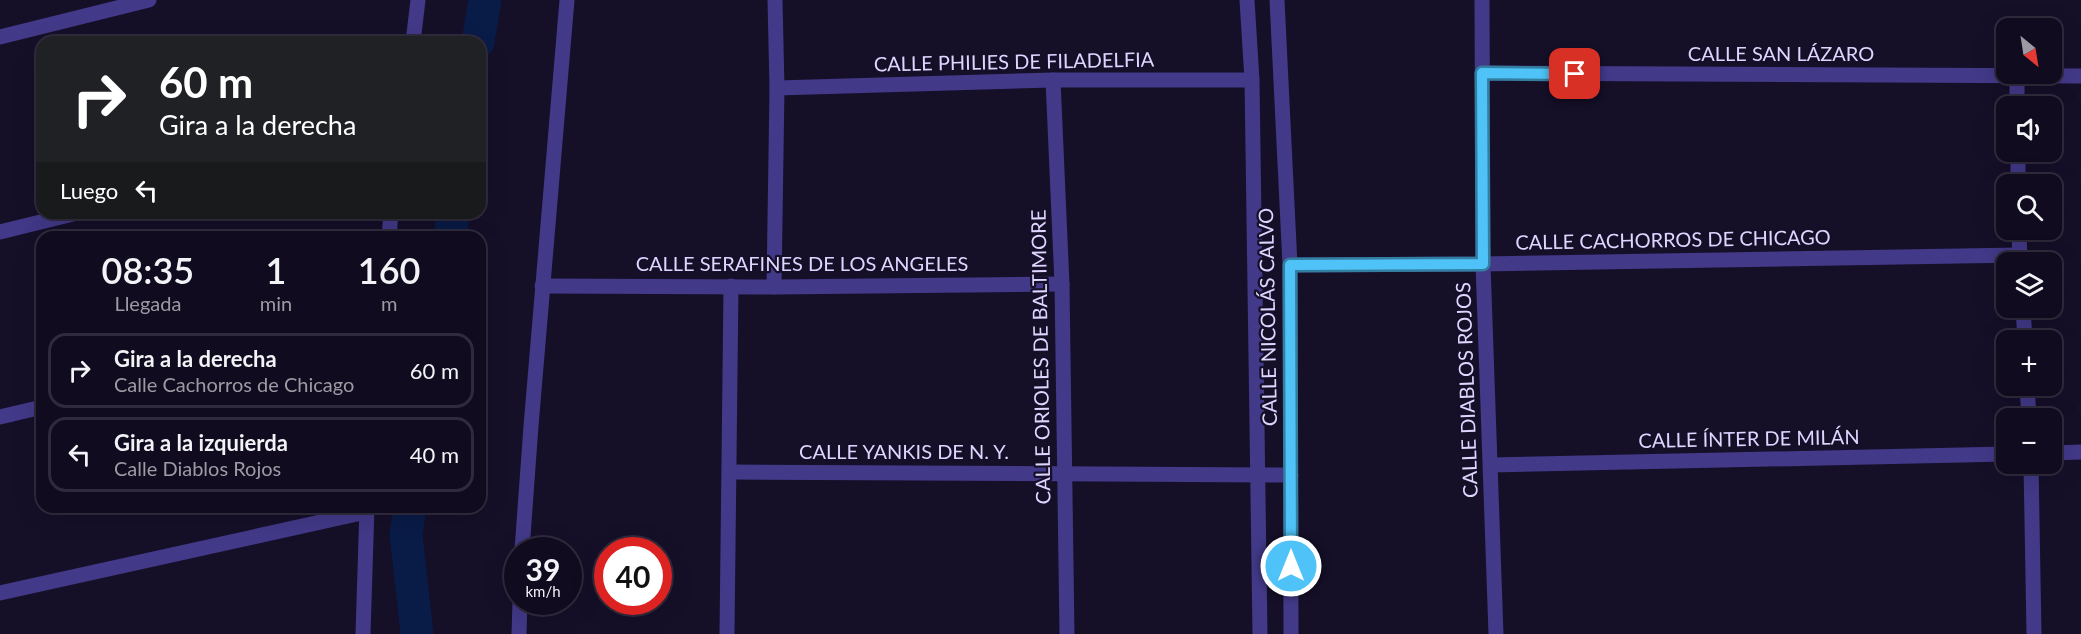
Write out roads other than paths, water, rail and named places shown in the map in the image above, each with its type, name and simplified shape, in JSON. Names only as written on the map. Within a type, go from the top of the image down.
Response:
[{"type":"street","points":[[0,37],[149,0]]},
{"type":"street","points":[[414,36],[418,0]]},
{"type":"street","points":[[523,537],[567,0]]},
{"type":"street","points":[[774,287],[777,88],[775,0]]},
{"type":"street","name":"CALLE NICOLÁS CALVO","points":[[1247,0],[1252,80],[1260,634]]},
{"type":"street","name":"CALLE NICOLÁS CALVO","points":[[1277,0],[1290,265],[1291,634]]},
{"type":"street","name":"CALLE DIABLOS ROJOS","points":[[1482,0],[1483,264],[1496,634]]},
{"type":"street","name":"CALLE SAN LÁZARO","points":[[1482,73],[1996,77]]},
{"type":"street","name":"CALLE SAN LÁZARO","points":[[2062,76],[2081,76]]},
{"type":"street","name":"CALLE PHILIES DE FILADELFIA","points":[[777,88],[1053,80],[1252,80]]},
{"type":"street","name":"CALLE ORIOLES DE BALTIMORE","points":[[1053,80],[1062,284],[1067,634]]},
{"type":"street","points":[[0,232],[53,219]]},
{"type":"street","name":"CALLE CACHORROS DE CHICAGO","points":[[1290,265],[1996,259]]},
{"type":"street","name":"CALLE SERAFINES DE LOS ANGELES","points":[[542,286],[774,287],[1062,284]]},
{"type":"street","points":[[727,634],[731,286]]},
{"type":"street","points":[[0,417],[36,408]]},
{"type":"street","points":[[2062,453],[2081,452]]},
{"type":"street","name":"CALLE ÍNTER DE MILÁN","points":[[1491,465],[1996,454]]},
{"type":"street","name":"CALLE YANKIS DE N. Y.","points":[[730,472],[1291,475]]},
{"type":"street","points":[[2031,474],[2034,634]]},
{"type":"street","points":[[0,593],[350,513]]},
{"type":"street","points":[[363,634],[367,513]]},
{"type":"street","points":[[519,634],[520,615]]},
{"type":"waterway","points":[[479,36],[485,0]]},
{"type":"waterway","points":[[451,231],[452,219]]},
{"type":"waterway","points":[[409,513],[406,535],[417,634]]}]
